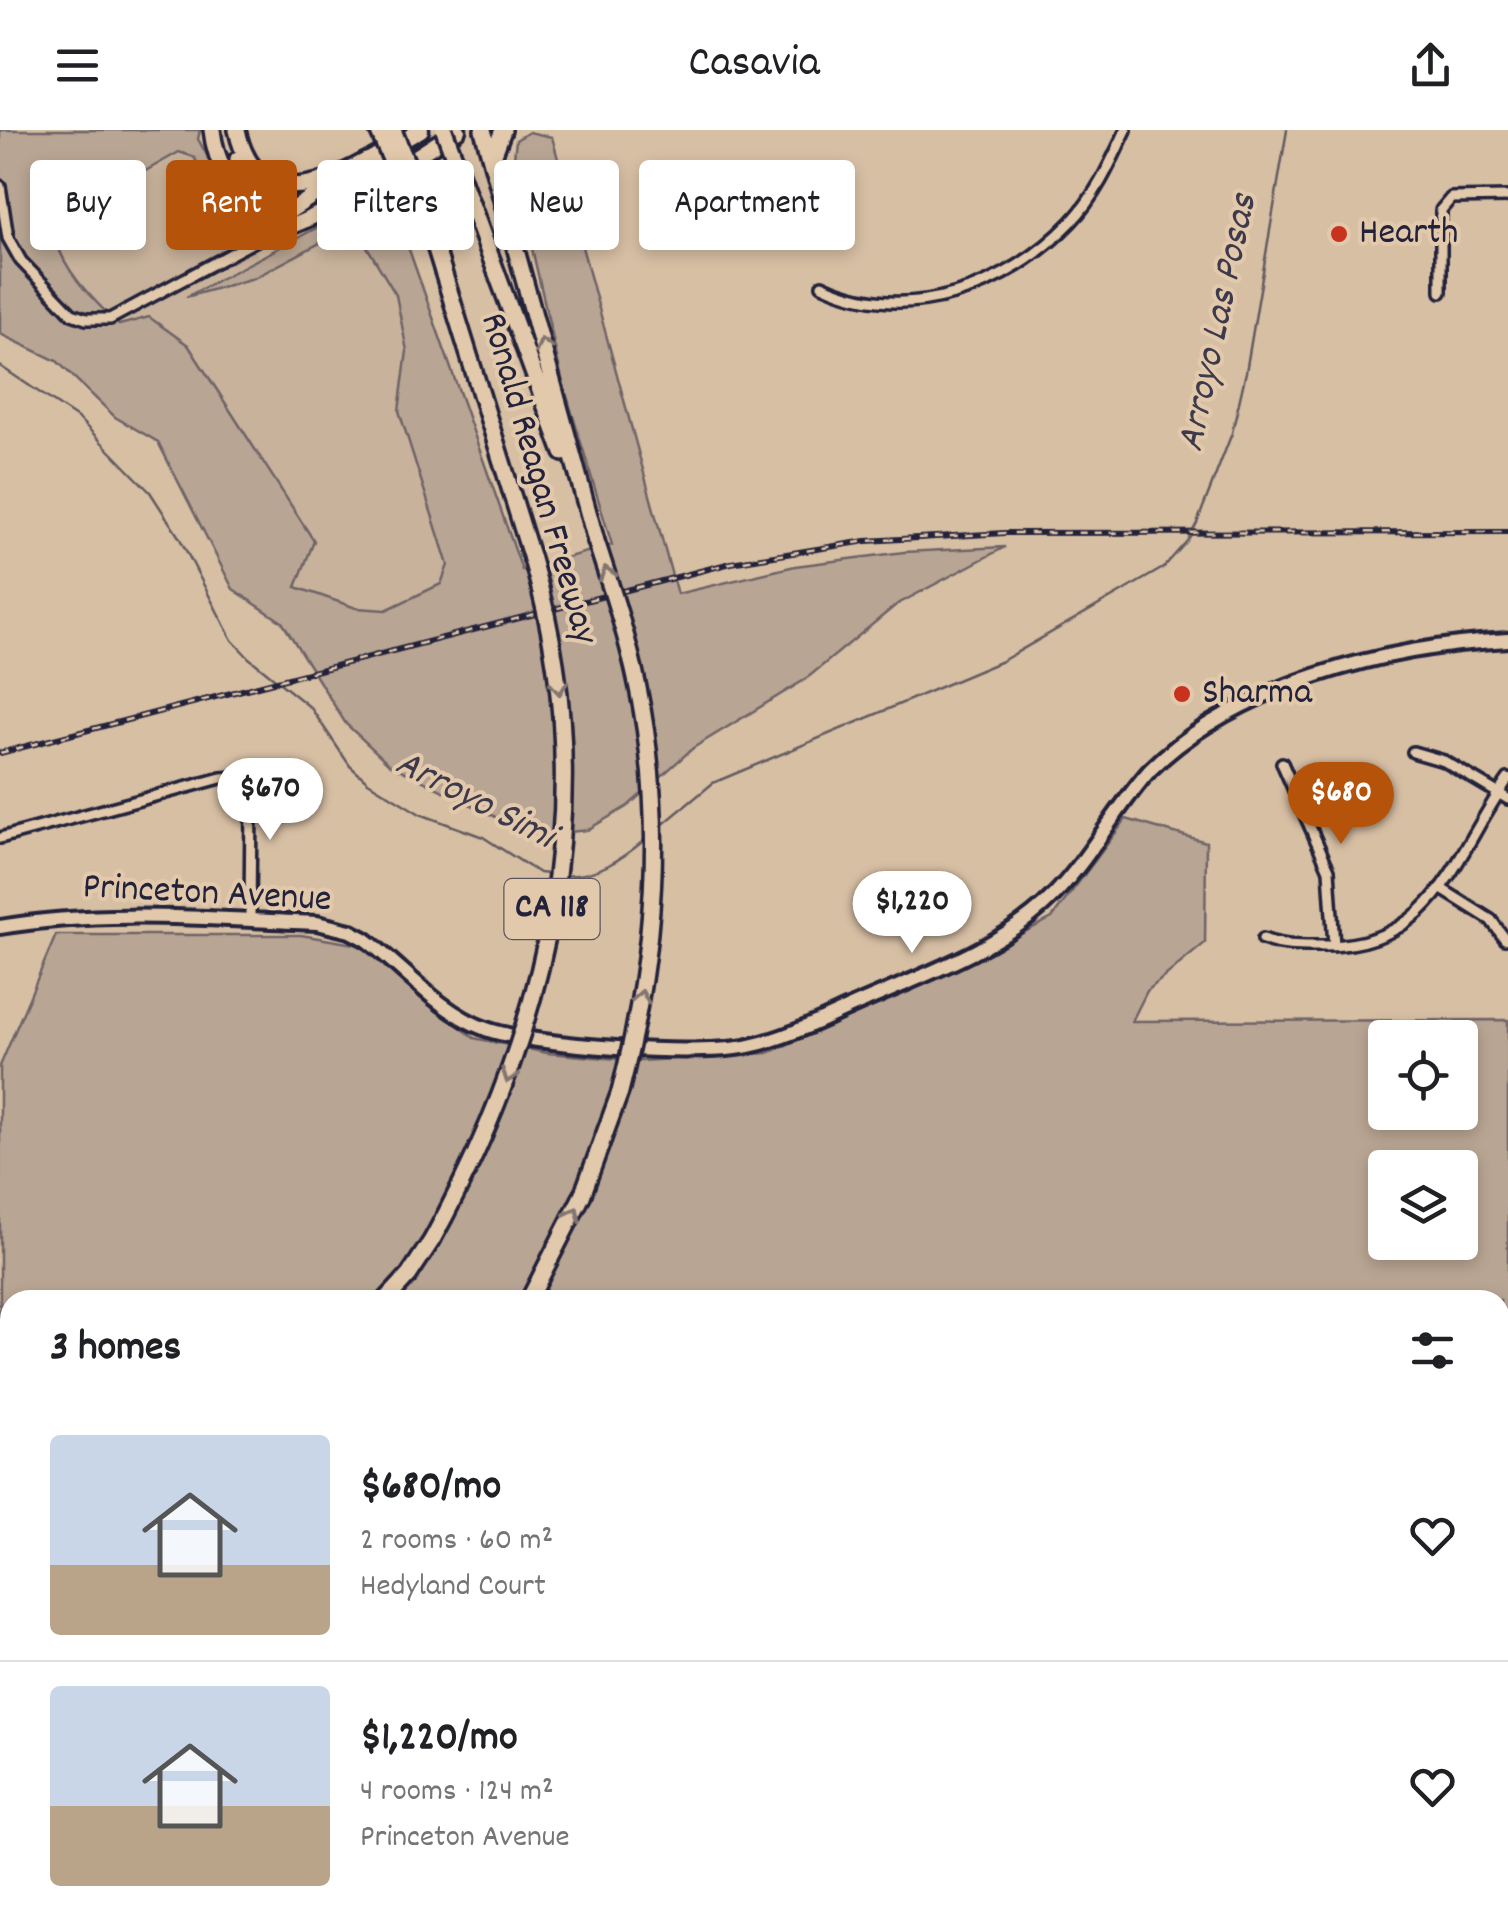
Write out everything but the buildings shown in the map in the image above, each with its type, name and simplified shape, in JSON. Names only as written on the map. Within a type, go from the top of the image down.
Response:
[{"type":"highway","points":[[212,130],[218,160]]},
{"type":"highway","points":[[237,130],[239,160]]},
{"type":"highway","points":[[237,130],[240,145],[256,172],[296,188],[317,184]]},
{"type":"highway","name":"CA 118","points":[[378,130],[394,160]]},
{"type":"highway","points":[[394,130],[403,160]]},
{"type":"highway","points":[[444,130],[596,541]]},
{"type":"highway","points":[[483,130],[492,162]]},
{"type":"highway","points":[[492,162],[495,145],[504,130]]},
{"type":"highway","name":"CA 118","points":[[492,162],[596,541]]},
{"type":"highway","name":"Ronald Reagan Freeway","points":[[395,1290],[432,1240],[475,1158],[510,1077],[528,1024],[550,924],[562,812],[561,714],[551,634],[532,558],[434,250]]},
{"type":"highway","name":"Ronald Reagan Freeway","points":[[534,1290],[582,1196],[620,1092],[646,970],[654,880],[654,821],[638,688],[622,621],[596,541]]},
{"type":"main road","points":[[368,160],[421,130]]},
{"type":"main road","points":[[297,224],[458,130]]},
{"type":"street","points":[[822,285],[862,300],[918,303],[998,277],[1041,249],[1072,222],[1105,174],[1126,130]]},
{"type":"street","points":[[0,186],[14,252],[64,308],[86,319],[110,319],[238,250]]},
{"type":"street","points":[[1441,292],[1440,210],[1451,198],[1508,196]]},
{"type":"street","name":"Princeton Avenue","points":[[0,926],[65,918],[317,923],[350,931],[377,948],[450,1010],[485,1029],[506,1035],[647,1048],[746,1047],[823,1019],[948,964],[1018,924],[1068,879],[1150,770],[1215,720],[1266,696],[1382,656],[1428,646],[1508,640]]},
{"type":"street","points":[[1413,752],[1444,760],[1503,796]]},
{"type":"street","points":[[1282,763],[1329,870],[1334,946]]},
{"type":"street","points":[[0,838],[229,776],[242,781],[251,798],[250,920]]},
{"type":"street","points":[[1263,939],[1282,946],[1334,946],[1389,934],[1424,910],[1503,796],[1508,779]]},
{"type":"street","points":[[1440,888],[1491,920],[1505,938]]},
{"type":"shaded area","points":[[0,130],[200,130],[198,139],[210,160],[196,160],[179,152],[146,171],[146,160],[30,160],[30,250],[59,250],[87,292],[119,325],[149,317],[188,345],[314,541],[296,587],[356,608],[386,610],[441,584],[448,565],[399,411],[407,351],[396,295],[369,250],[409,250],[522,570],[612,545],[563,383],[532,250],[583,250],[677,594],[795,566],[904,552],[1005,547],[896,605],[806,679],[693,748],[628,806],[587,830],[534,836],[389,764],[346,724],[282,622],[233,589],[158,442],[115,417],[57,361],[0,334]]},
{"type":"shaded area","points":[[529,132],[552,137],[558,160],[514,160],[516,140]]},
{"type":"shaded area","points":[[192,140],[203,160],[166,160],[166,250],[255,250],[264,266],[317,239],[317,250],[381,250],[405,298],[463,595],[384,620],[295,591],[308,544],[151,327],[92,310],[58,250],[146,250],[146,167]]},
{"type":"shaded area","points":[[317,228],[317,245],[254,278],[186,297],[275,250],[297,250],[297,238]]},
{"type":"shaded area","points":[[1126,819],[1206,842],[1205,943],[1147,991],[1132,1021],[1368,1020],[1368,1130],[1478,1130],[1478,1020],[1508,1020],[1508,1290],[0,1290],[0,1066],[56,935],[301,935],[360,945],[474,1038],[547,1053],[641,1061],[768,1053],[910,991],[1052,918]]},
{"type":"waterway","name":"Arroyo Las Posas","points":[[661,826],[713,783],[1002,661],[1163,568],[1188,540],[1197,523],[1232,433],[1287,130]]},
{"type":"waterway","name":"Arroyo Simi","points":[[0,366],[79,419],[150,492],[179,537],[232,640],[311,708],[350,766],[368,782],[420,814],[483,837],[539,873],[548,874]]},
{"type":"waterway","name":"Arroyo Simi","points":[[561,875],[597,870],[647,838]]},
{"type":"railway","points":[[0,753],[731,563],[866,541],[1005,533],[1508,532]]},
{"type":"place","name":"Hearth","points":[[1339,234]]},
{"type":"place","name":"Sharma","points":[[1182,694]]}]
